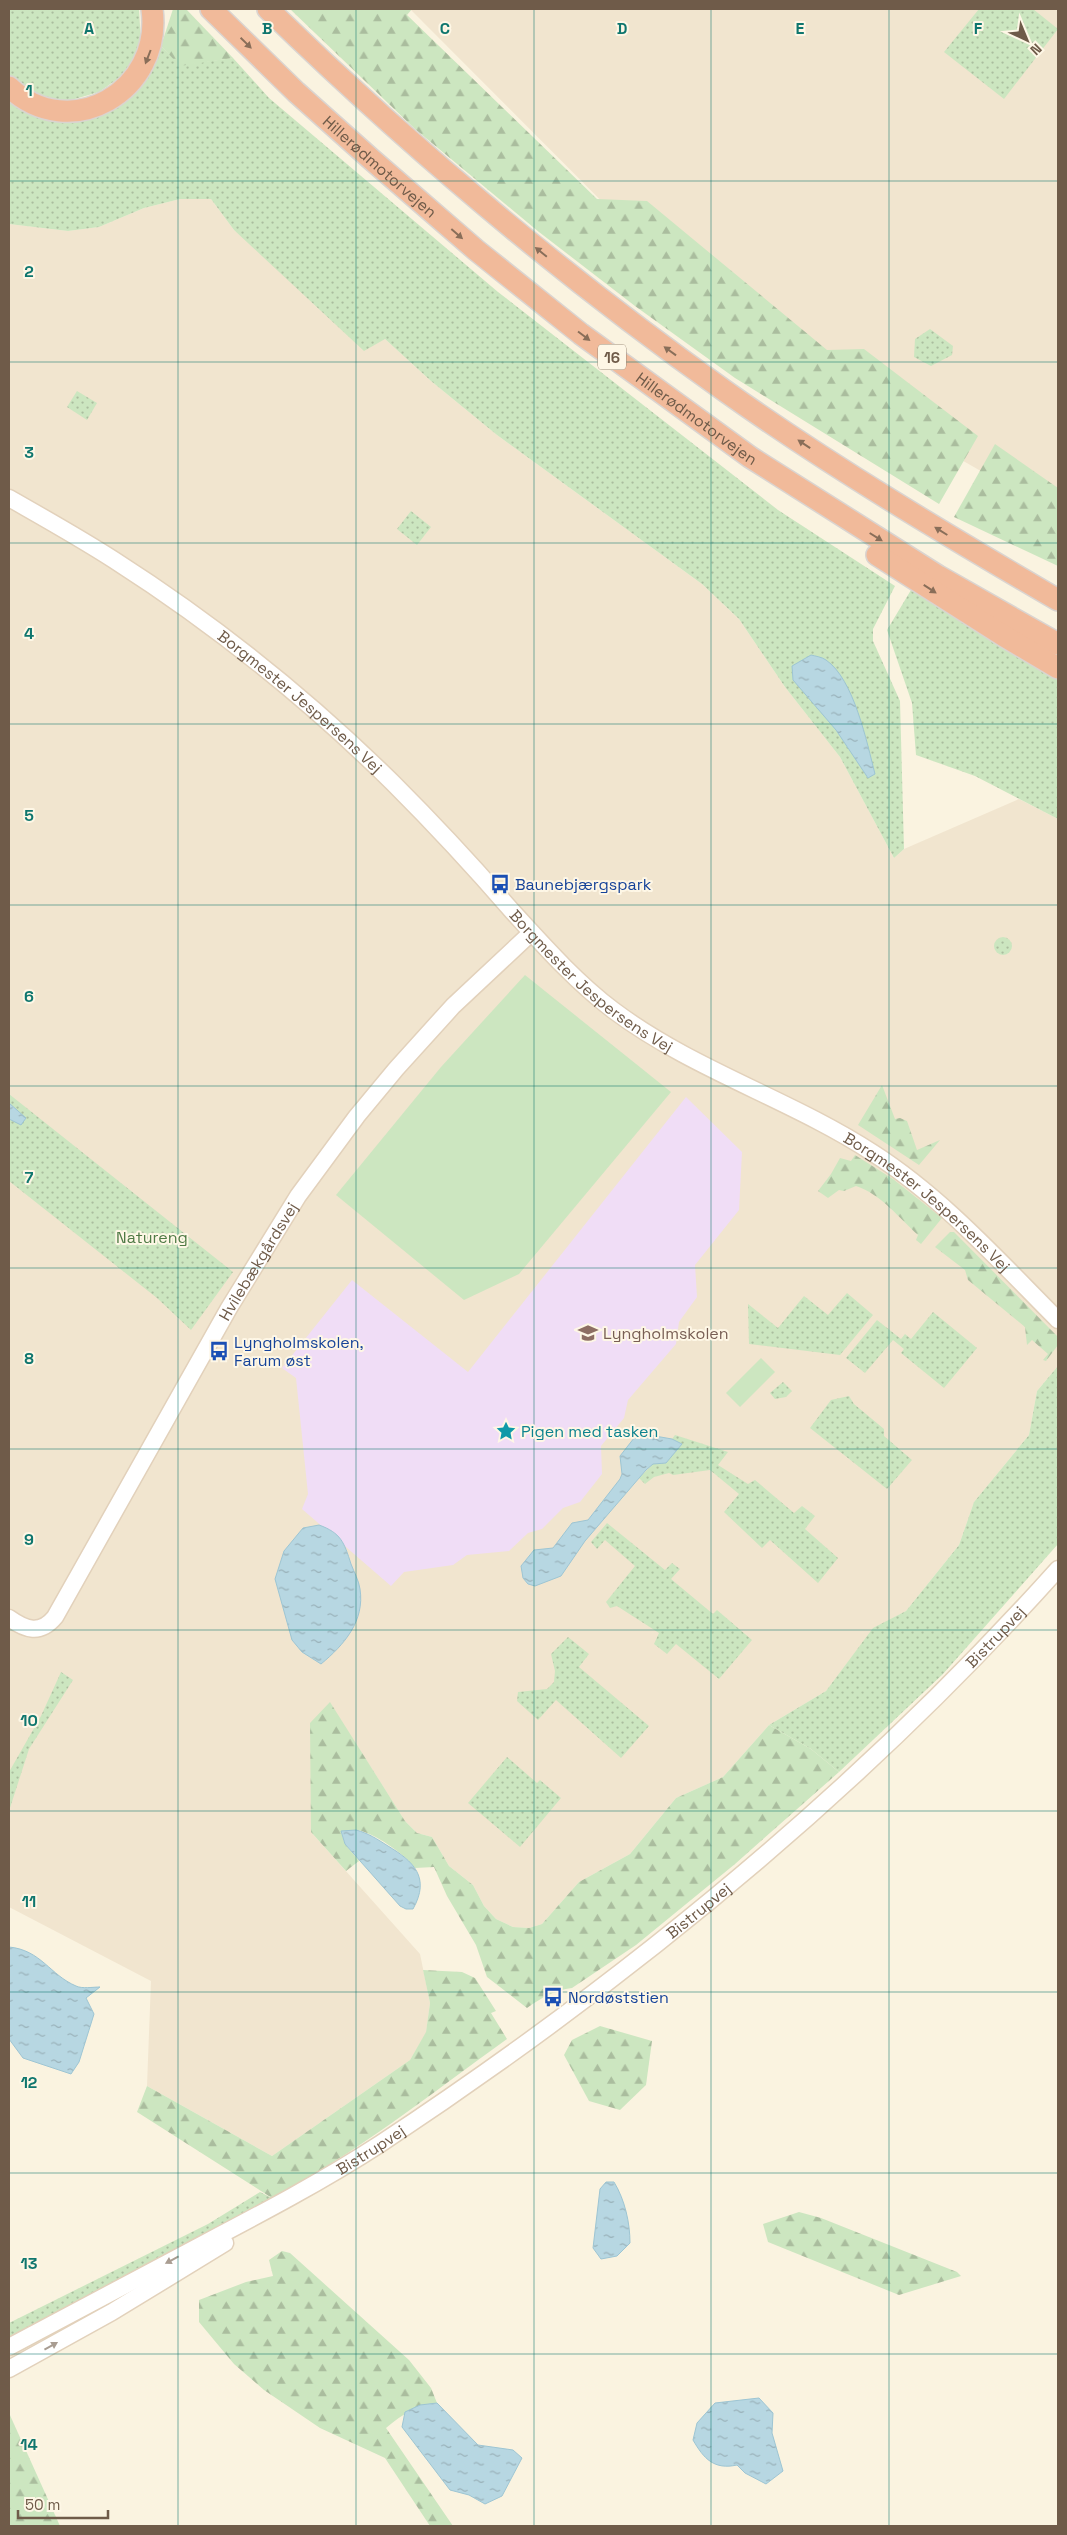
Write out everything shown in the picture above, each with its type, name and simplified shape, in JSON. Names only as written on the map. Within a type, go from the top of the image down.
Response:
[{"type":"highway","points":[[9,87],[33,103],[56,110],[84,108],[108,100],[126,89],[144,65],[153,36],[152,9]]},
{"type":"highway","name":"Hillerødmotorvejen","points":[[211,9],[296,92],[476,250],[580,334],[750,457],[938,576],[1058,644]]},
{"type":"highway","name":"16","points":[[268,9],[395,129],[503,222],[606,304],[726,392],[855,478],[1058,600]]},
{"type":"highway","points":[[750,457],[793,494],[855,541],[1004,636],[1058,668]]},
{"type":"highway","points":[[967,547],[1030,570],[1058,585]]},
{"type":"street","name":"Borgmester Jespersens Vej","points":[[9,498],[114,560],[269,672],[340,730],[395,785],[531,933],[582,984],[613,1010],[686,1058],[835,1131],[873,1153],[918,1185],[952,1215],[1058,1320]]},
{"type":"street","name":"Hvilebækgårdsvej","points":[[9,1618],[23,1628],[34,1630],[42,1628],[56,1617],[229,1308],[298,1196],[357,1116],[396,1070],[453,1006],[531,933]]},
{"type":"street","name":"Bistrupvej","points":[[9,2347],[292,2196],[378,2145],[550,2026],[642,1958],[832,1798],[929,1704],[1058,1570]]},
{"type":"street","name":"Bistrupvej","points":[[9,2369],[205,2256],[292,2196]]},
{"type":"shaded area","points":[[410,9],[1058,9],[1058,515],[725,325]]},
{"type":"shaded area","points":[[180,199],[211,199],[234,230],[385,339],[431,381],[497,435],[702,584],[739,619],[785,687],[840,757],[894,858],[904,849],[1019,799],[1058,819],[1058,1366],[1037,1391],[1029,1435],[974,1502],[959,1545],[906,1611],[873,1629],[826,1691],[769,1725],[723,1777],[676,1798],[630,1854],[579,1882],[542,1924],[529,1928],[513,1927],[496,1919],[484,1906],[473,1885],[449,1866],[432,1837],[417,1833],[405,1821],[330,1703],[311,1832],[420,1954],[430,2003],[426,2033],[410,2060],[272,2156],[147,2086],[151,1981],[9,1907],[9,224],[68,231],[99,227],[144,208]]},
{"type":"shaded area","name":"Lyngholmskolen","points":[[686,1097],[742,1152],[739,1210],[695,1265],[697,1297],[679,1322],[676,1344],[628,1400],[624,1418],[601,1446],[602,1474],[580,1502],[563,1508],[542,1529],[528,1533],[509,1551],[467,1555],[453,1565],[404,1572],[391,1586],[302,1509],[308,1494],[296,1378],[282,1368],[352,1280],[468,1372]]},
{"type":"green space","points":[[9,9],[139,9],[141,43],[126,73],[99,92],[68,101],[41,97],[17,84],[9,74]]},
{"type":"green space","points":[[173,9],[186,9],[233,58],[180,66],[161,46]]},
{"type":"green space","points":[[290,9],[412,9],[407,15],[597,199],[647,201],[827,350],[864,349],[978,436],[939,504],[735,378],[635,306],[539,232],[415,129]]},
{"type":"green space","points":[[979,9],[1033,9],[1058,29],[1004,99],[944,52]]},
{"type":"green space","points":[[161,46],[180,65],[233,58],[269,98],[498,292],[778,510],[895,586],[873,629],[873,641],[900,701],[904,849],[894,858],[840,757],[785,687],[739,619],[702,584],[497,435],[431,381],[385,339],[364,351],[234,230],[211,199],[180,199],[144,208],[99,227],[68,231],[9,224],[9,96],[77,115],[143,80]]},
{"type":"green space","points":[[930,329],[953,346],[952,355],[931,366],[914,357],[915,339]]},
{"type":"green space","points":[[77,391],[97,403],[87,420],[67,407]]},
{"type":"green space","points":[[995,444],[1058,488],[1058,566],[954,517]]},
{"type":"green space","points":[[411,511],[431,527],[417,545],[397,529]]},
{"type":"green space","points":[[911,590],[1058,677],[1058,819],[975,776],[916,755],[912,703],[887,630]]},
{"type":"green space","points":[[1003,937],[1009,940],[1012,946],[1009,952],[1003,955],[997,952],[994,946],[997,940]]},
{"type":"green space","points":[[525,975],[671,1092],[519,1274],[464,1300],[336,1195],[441,1067]]},
{"type":"green space","points":[[882,1085],[895,1119],[900,1118],[907,1121],[917,1150],[940,1140],[919,1165],[858,1125]]},
{"type":"green space","name":"Natureng","points":[[9,1094],[233,1272],[191,1330],[157,1298],[9,1181]]},
{"type":"green space","points":[[855,1155],[893,1179],[942,1218],[921,1244],[916,1240],[918,1235],[897,1214],[865,1190],[856,1186],[844,1191],[839,1190],[828,1198],[818,1191],[840,1158],[851,1161]]},
{"type":"green space","points":[[950,1232],[954,1232],[1058,1337],[1058,1345],[1046,1361],[1043,1360],[1048,1354],[1032,1340],[1027,1345],[1025,1327],[968,1280],[965,1270],[935,1247]]},
{"type":"green space","points":[[847,1293],[873,1315],[840,1355],[749,1344],[748,1304],[778,1328],[804,1296],[828,1315]]},
{"type":"green space","points":[[933,1312],[977,1348],[944,1388],[901,1353],[904,1349],[893,1340],[865,1373],[846,1358],[877,1320],[901,1339],[905,1334],[911,1339]]},
{"type":"green space","points":[[761,1358],[775,1372],[740,1407],[726,1393]]},
{"type":"green space","points":[[1058,1366],[1058,1544],[943,1674],[839,1772],[811,1749],[769,1725],[826,1691],[873,1628],[906,1611],[959,1545],[974,1502],[1029,1435],[1037,1391]]},
{"type":"green space","points":[[783,1382],[792,1391],[786,1397],[775,1399],[770,1393]]},
{"type":"green space","points":[[849,1396],[854,1404],[884,1429],[884,1436],[912,1460],[887,1489],[810,1428],[831,1400]]},
{"type":"green space","points":[[675,1435],[728,1452],[718,1465],[748,1484],[755,1480],[794,1513],[802,1506],[815,1516],[805,1529],[838,1558],[818,1583],[770,1540],[762,1548],[724,1512],[739,1494],[710,1470],[673,1475],[669,1473],[654,1477],[645,1484],[639,1478],[653,1464],[666,1463],[682,1444],[672,1439]]},
{"type":"green space","points":[[607,1523],[665,1570],[672,1563],[680,1569],[671,1579],[713,1614],[717,1610],[752,1640],[719,1679],[676,1644],[667,1654],[654,1644],[659,1633],[617,1606],[610,1608],[606,1602],[635,1566],[605,1540],[597,1549],[591,1542]]},
{"type":"green space","points":[[568,1637],[589,1654],[579,1667],[649,1726],[621,1758],[556,1700],[538,1720],[517,1701],[518,1692],[547,1689],[554,1682],[555,1671],[551,1654]]},
{"type":"green space","points":[[61,1672],[73,1680],[29,1749],[9,1811],[9,1772],[41,1716]]},
{"type":"green space","points":[[330,1702],[405,1821],[417,1833],[432,1837],[449,1866],[473,1885],[484,1906],[496,1919],[513,1927],[529,1928],[542,1924],[579,1882],[630,1854],[676,1798],[723,1777],[769,1725],[811,1749],[839,1772],[735,1864],[636,1945],[572,1988],[548,1995],[527,2008],[487,1977],[476,1945],[447,1896],[434,1867],[415,1868],[389,1845],[372,1835],[355,1830],[341,1832],[345,1844],[359,1861],[346,1871],[311,1832],[310,1723]]},
{"type":"green space","points":[[507,1757],[537,1783],[540,1780],[561,1798],[520,1847],[468,1803]]},
{"type":"green space","points":[[423,1970],[462,1972],[475,1978],[496,2011],[491,2013],[507,2039],[363,2143],[333,2163],[272,2198],[137,2112],[147,2086],[272,2156],[410,2060],[426,2032],[430,2003]]},
{"type":"green space","points":[[600,2026],[652,2041],[646,2085],[620,2110],[589,2101],[564,2055],[572,2040]]},
{"type":"green space","points":[[260,2192],[272,2198],[9,2338],[9,2323],[208,2224]]},
{"type":"green space","points":[[799,2212],[821,2218],[957,2272],[961,2276],[899,2295],[768,2242],[763,2224]]},
{"type":"green space","points":[[282,2251],[290,2253],[409,2360],[431,2388],[437,2403],[410,2411],[386,2428],[453,2526],[430,2526],[385,2458],[320,2428],[264,2390],[234,2364],[199,2322],[199,2300],[246,2282],[273,2276],[269,2260]]},
{"type":"green space","points":[[9,2413],[60,2526],[9,2526]]},
{"type":"water","points":[[811,655],[824,659],[836,669],[852,696],[875,774],[868,778],[836,730],[793,680],[792,666]]},
{"type":"water","points":[[9,1103],[26,1118],[21,1125],[9,1119]]},
{"type":"water","points":[[638,1433],[672,1439],[682,1444],[666,1463],[653,1464],[646,1470],[585,1541],[561,1576],[535,1586],[528,1584],[523,1578],[521,1566],[534,1550],[553,1548],[572,1523],[588,1520],[620,1479],[622,1474],[620,1456]]},
{"type":"water","points":[[319,1525],[332,1531],[344,1544],[359,1583],[361,1601],[356,1622],[351,1631],[338,1649],[321,1664],[302,1652],[292,1640],[275,1579],[284,1551],[303,1528]]},
{"type":"water","points":[[356,1830],[380,1841],[412,1864],[420,1879],[418,1898],[413,1909],[406,1909],[400,1906],[345,1844],[341,1831]]},
{"type":"water","points":[[9,1947],[29,1953],[59,1976],[78,1987],[100,1987],[86,1998],[94,2014],[79,2062],[71,2074],[23,2058],[9,2039]]},
{"type":"water","points":[[606,2182],[614,2182],[621,2196],[628,2220],[630,2243],[617,2256],[601,2259],[593,2248],[600,2189]]},
{"type":"water","points":[[759,2398],[773,2413],[772,2433],[783,2471],[766,2484],[745,2473],[737,2465],[722,2466],[710,2462],[701,2453],[693,2440],[697,2423],[715,2403]]},
{"type":"water","points":[[437,2403],[478,2445],[513,2450],[522,2458],[502,2496],[485,2504],[469,2495],[450,2490],[402,2427],[405,2412],[420,2405]]},
{"type":"place","name":"Baunebjærgspark","points":[[500,884]]},
{"type":"place","name":"Lyngholmskolen","points":[[588,1333]]},
{"type":"place","name":"Lyngholmskolen, Farum øst","points":[[219,1351]]},
{"type":"place","name":"Pigen med tasken","points":[[506,1431]]},
{"type":"place","name":"Nordøststien","points":[[553,1997]]}]
